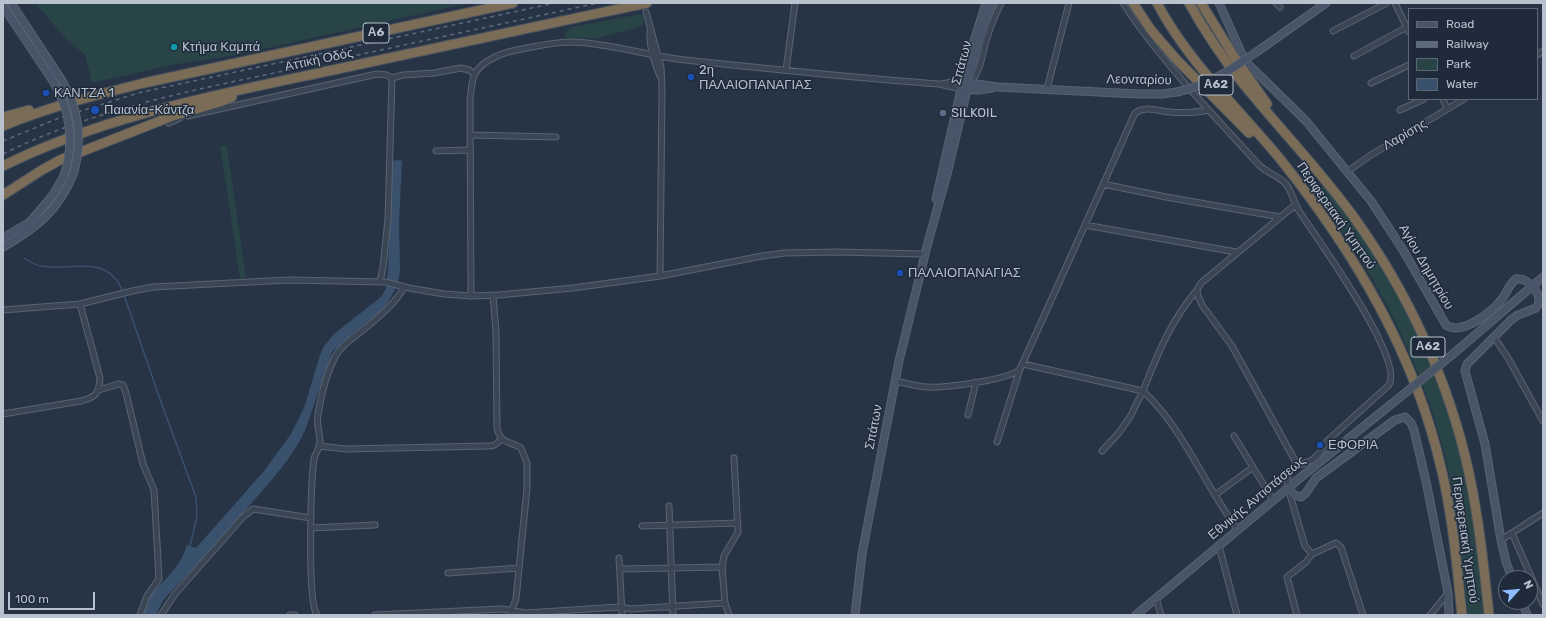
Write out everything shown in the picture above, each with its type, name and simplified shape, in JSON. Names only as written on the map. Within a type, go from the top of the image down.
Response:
[{"type":"highway","name":"Αττική Οδός","points":[[3,126],[83,98],[513,3]]},
{"type":"highway","points":[[1133,3],[1151,30],[1176,59],[1305,192]]},
{"type":"highway","name":"Περιφερειακή Υμηττού","points":[[1157,3],[1175,31],[1206,73],[1280,159],[1340,240],[1371,290],[1394,334],[1422,401],[1436,448],[1447,495],[1462,615]]},
{"type":"highway","name":"Περιφερειακή Υμηττού","points":[[1189,3],[1240,80],[1327,182],[1371,242],[1403,296],[1432,358],[1459,431],[1478,523],[1489,615]]},
{"type":"highway","points":[[1201,3],[1243,71],[1300,149]]},
{"type":"highway","name":"Αττική Οδός","points":[[3,166],[50,146],[124,119],[255,87],[646,7]]},
{"type":"highway","points":[[3,195],[51,165],[85,150],[170,117],[220,102],[255,87]]},
{"type":"highway","points":[[3,117],[83,98]]},
{"type":"street","points":[[3,247],[33,229],[51,213],[66,191],[74,172],[79,146],[79,126],[75,107],[62,79],[11,3]]},
{"type":"street","points":[[786,70],[795,3]]},
{"type":"street","name":"Σπάτων","points":[[965,86],[973,39],[986,3]]},
{"type":"street","name":"Σπάτων","points":[[855,615],[862,554],[895,381],[927,246],[941,173],[965,86],[993,3]]},
{"type":"street","points":[[471,296],[470,135],[472,80],[484,63],[496,56],[515,50],[548,43],[572,42],[600,45],[683,60],[965,86],[974,78],[978,70],[992,23],[1001,3]]},
{"type":"street","points":[[1047,89],[1070,3]]},
{"type":"street","points":[[1123,3],[1150,43],[1208,110],[1261,166],[1284,182],[1290,191],[1295,205],[1354,294],[1373,329],[1392,374],[1389,385],[1332,436],[1319,454],[1312,460],[1289,472],[1288,488],[1305,546],[1312,554]]},
{"type":"street","name":"Αγίου Δημητρίου","points":[[1219,3],[1248,64],[1302,116],[1348,171],[1388,224],[1442,320],[1451,328],[1457,329],[1465,327],[1501,301],[1516,279],[1525,280],[1532,286]]},
{"type":"street","name":"Λεονταρίου","points":[[965,86],[978,90],[998,87],[1139,94],[1162,94],[1177,92],[1209,82],[1222,75],[1326,3]]},
{"type":"street","points":[[1333,31],[1387,3]]},
{"type":"street","points":[[1354,56],[1408,30],[1395,3]]},
{"type":"street","points":[[3,6],[64,100],[71,129],[70,155],[64,176],[53,195],[30,222],[3,238]]},
{"type":"street","points":[[646,7],[650,30],[661,67],[663,99],[660,276]]},
{"type":"street","points":[[650,30],[649,42],[661,79]]},
{"type":"street","points":[[1371,83],[1408,65]]},
{"type":"street","points":[[169,123],[192,115],[382,74],[392,78],[403,75],[434,73],[461,68],[469,70],[475,74]]},
{"type":"street","points":[[382,282],[388,219],[392,78]]},
{"type":"street","points":[[1400,110],[1422,100]]},
{"type":"street","points":[[1443,100],[1447,109]]},
{"type":"street","name":"Λαρίσης","points":[[1348,171],[1371,155],[1462,100]]},
{"type":"street","points":[[997,442],[1020,369],[1133,117],[1137,111],[1147,109],[1170,112],[1208,110]]},
{"type":"street","points":[[470,135],[556,137]]},
{"type":"street","points":[[436,151],[470,150]]},
{"type":"street","points":[[1103,184],[1166,197],[1280,217]]},
{"type":"street","points":[[1102,452],[1118,434],[1130,417],[1163,341],[1185,305],[1201,283],[1236,252],[1295,205]]},
{"type":"street","points":[[1085,225],[1236,252]]},
{"type":"street","points":[[3,310],[80,304],[153,287],[285,280],[382,282],[444,294],[471,296],[493,295],[573,288],[660,276],[762,256],[785,253],[836,252],[925,254]]},
{"type":"street","name":"Εθνικής Αντιστάσεως","points":[[1136,615],[1273,500],[1453,354],[1543,277]]},
{"type":"street","points":[[317,615],[313,607],[311,518],[314,459],[320,439],[316,424],[318,415],[336,355],[345,344],[393,302],[401,293],[402,286]]},
{"type":"street","points":[[1509,570],[1501,540],[1485,444],[1465,370],[1470,361],[1514,318],[1538,306],[1539,299],[1532,286]]},
{"type":"street","points":[[1197,290],[1202,305],[1232,346],[1298,466]]},
{"type":"street","points":[[493,295],[496,332],[497,428],[501,439],[521,448],[527,463],[527,488],[516,599],[510,615]]},
{"type":"street","points":[[80,304],[100,378],[99,390]]},
{"type":"street","points":[[1494,337],[1508,358],[1543,421]]},
{"type":"street","points":[[1023,364],[1142,391],[1158,407],[1172,425],[1238,530]]},
{"type":"street","points":[[895,381],[929,387],[976,382],[1012,374],[1020,369]]},
{"type":"street","points":[[968,415],[976,382]]},
{"type":"street","points":[[3,414],[81,401],[91,398],[99,390],[118,384],[123,385],[143,464],[154,490],[159,579],[147,596],[140,615]]},
{"type":"street","points":[[1288,488],[1294,495],[1301,497],[1306,493],[1316,478],[1395,420],[1405,417],[1409,419],[1414,430],[1427,486],[1448,593],[1449,615]]},
{"type":"street","points":[[1234,436],[1252,468],[1273,500]]},
{"type":"street","points":[[319,446],[346,448],[494,446],[498,444],[501,439]]},
{"type":"street","points":[[729,615],[725,603],[722,567],[724,556],[738,532],[734,458]]},
{"type":"street","points":[[1215,495],[1252,468]]},
{"type":"street","points":[[670,506],[673,615]]},
{"type":"street","points":[[161,615],[175,594],[243,517],[253,509],[311,518]]},
{"type":"street","points":[[1501,540],[1543,514]]},
{"type":"street","points":[[642,526],[738,523]]},
{"type":"street","points":[[311,528],[375,525]]},
{"type":"street","points":[[1512,533],[1543,604]]},
{"type":"street","points":[[1297,615],[1287,577],[1306,562],[1312,554],[1317,553],[1332,544],[1336,544],[1341,547],[1363,615]]},
{"type":"street","points":[[1219,546],[1236,615]]},
{"type":"street","points":[[619,558],[622,615]]},
{"type":"street","points":[[620,569],[722,567]]},
{"type":"street","points":[[448,573],[519,568]]},
{"type":"street","points":[[1430,615],[1448,593]]},
{"type":"street","points":[[1156,598],[1161,615]]},
{"type":"street","points":[[375,615],[502,609],[526,613],[619,606],[622,608],[631,609],[725,603]]},
{"type":"street","points":[[290,615],[295,615]]},
{"type":"green space","name":"Kτήμα Καμπά","points":[[35,3],[469,3],[236,55],[171,65],[92,83],[85,55],[66,39]]},
{"type":"green space","points":[[641,14],[644,19],[643,25],[638,27],[599,38],[566,38],[565,33],[572,27]]},
{"type":"green space","points":[[220,146],[227,146],[246,278],[240,278]]},
{"type":"green space","points":[[1324,186],[1369,248],[1389,281],[1408,315],[1439,386],[1461,460],[1469,498],[1485,615],[1468,615],[1457,523],[1448,468],[1443,446],[1421,381],[1403,339],[1376,284],[1313,192]]},
{"type":"water","points":[[391,161],[402,161],[399,224],[400,268],[399,279],[394,292],[384,308],[332,352],[306,428],[295,449],[281,468],[220,540],[167,596],[162,602],[156,615],[142,615],[152,594],[178,565],[187,545],[196,548],[264,471],[291,434],[304,408],[324,346],[334,334],[382,296],[386,288],[388,269]]},
{"type":"waterway","points":[[24,258],[41,266],[88,266],[98,268],[108,272],[116,280],[123,292]]},
{"type":"waterway","points":[[124,295],[196,497],[197,516],[190,546]]},
{"type":"railway","points":[[3,141],[59,118],[138,93],[555,3]]},
{"type":"railway","points":[[3,154],[38,138],[73,125],[145,102],[598,3]]},
{"type":"place","name":"Kτήμα Καμπά","points":[[174,47]]},
{"type":"place","name":"2η ΠΑΛΑΙΟΠΑΝΑΓΙΑΣ","points":[[691,77]]},
{"type":"place","name":"ΚΑΝΤΖΑ 1","points":[[46,93]]},
{"type":"place","name":"Παιανία-Κάντζα","points":[[95,110]]},
{"type":"place","name":"SILKOIL","points":[[943,113]]},
{"type":"place","name":"ΠΑΛΑΙΟΠΑΝΑΓΙΑΣ","points":[[900,273]]},
{"type":"place","name":"ΕΦΟΡΙΑ","points":[[1320,445]]}]
